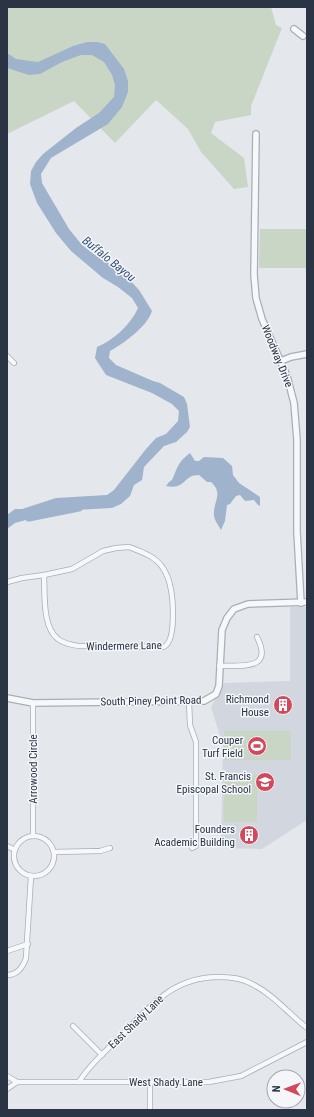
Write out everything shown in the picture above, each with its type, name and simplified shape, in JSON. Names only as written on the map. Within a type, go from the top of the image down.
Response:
[{"type":"street","points":[[294,29],[303,36]]},
{"type":"street","name":"Woodway Drive","points":[[256,134],[255,287],[262,319],[281,361],[291,390],[296,417],[297,532],[304,602]]},
{"type":"street","points":[[281,361],[291,356],[307,354]]},
{"type":"street","points":[[7,356],[14,363]]},
{"type":"street","name":"Windermere Lane","points":[[7,582],[22,578],[72,570],[103,551],[116,548],[129,547],[144,552],[162,567],[170,584],[173,607],[173,626],[169,642],[163,647],[79,646],[68,644],[58,639],[49,627],[47,620],[44,575]]},
{"type":"street","name":"South Piney Point Road","points":[[7,698],[32,703],[204,701],[216,694],[219,686],[222,630],[227,618],[234,609],[248,604],[304,602]]},
{"type":"street","points":[[219,666],[253,664],[260,660],[263,654],[261,644],[257,636]]},
{"type":"street","points":[[188,702],[190,725],[196,742],[196,846],[192,848]]},
{"type":"street","name":"Arrowood Circle","points":[[32,703],[33,836]]},
{"type":"street","points":[[33,836],[41,837],[48,841],[54,852],[51,867],[39,876],[24,874],[17,867],[14,857],[15,850],[20,842],[27,837],[33,836]]},
{"type":"street","points":[[7,846],[15,850]]},
{"type":"street","points":[[54,852],[100,851],[110,848]]},
{"type":"street","points":[[7,975],[12,975],[23,967],[28,944],[31,876]]},
{"type":"street","points":[[7,951],[28,944]]},
{"type":"street","name":"East Shady Lane","points":[[79,1082],[84,1074],[102,1055],[166,992],[180,985],[204,977],[228,977],[250,983],[267,994],[307,1028]]},
{"type":"street","points":[[73,1026],[102,1055]]},
{"type":"street","name":"West Shady Lane","points":[[17,1082],[210,1082],[241,1076],[307,1042]]},
{"type":"street","points":[[7,1076],[17,1082],[7,1089]]},
{"type":"street","points":[[150,1082],[150,1110]]},
{"type":"shaded area","name":"St. Francis Episcopal School","points":[[290,607],[307,607],[307,820],[262,849],[221,848],[223,745],[211,707],[224,683],[290,681]]},
{"type":"green space","points":[[7,7],[271,7],[276,25],[282,28],[251,106],[251,115],[215,122],[211,133],[244,158],[248,187],[234,189],[201,152],[188,129],[156,100],[115,143],[74,101],[7,134]]},
{"type":"green space","points":[[260,229],[307,229],[307,268],[259,268]]},
{"type":"green space","name":"Couper Turf Field","points":[[224,731],[291,731],[291,760],[224,760]]},
{"type":"green space","points":[[224,775],[257,775],[257,822],[224,822]]},
{"type":"water","points":[[87,42],[105,44],[124,69],[128,81],[128,92],[122,107],[108,124],[51,158],[41,174],[42,183],[69,229],[82,245],[107,262],[121,275],[127,277],[139,290],[152,311],[140,329],[122,344],[110,351],[109,358],[116,365],[160,383],[184,397],[187,404],[190,427],[187,432],[176,442],[164,446],[144,467],[142,480],[134,485],[130,496],[121,504],[112,508],[58,511],[15,523],[7,529],[7,515],[15,509],[22,509],[56,498],[107,495],[114,490],[156,438],[166,434],[178,421],[179,411],[172,404],[152,393],[106,375],[95,358],[97,347],[116,336],[131,320],[138,308],[132,298],[103,278],[71,251],[56,233],[37,203],[30,184],[31,171],[36,162],[43,154],[76,128],[99,113],[114,97],[115,85],[112,75],[104,62],[92,55],[81,55],[62,62],[40,74],[29,75],[7,68],[7,53],[16,59],[38,62],[73,46]]},
{"type":"water","points":[[190,453],[195,461],[199,461],[204,457],[223,458],[232,466],[233,475],[239,483],[260,497],[260,506],[254,500],[245,501],[240,495],[236,496],[230,504],[227,505],[225,521],[221,530],[214,517],[217,490],[211,482],[207,482],[199,475],[190,477],[178,486],[166,486],[172,480],[180,463]]},
{"type":"waterway","name":"Buffalo Bayou","points":[[29,518],[79,508]]},
{"type":"place","name":"Richmond House","points":[[283,705]]},
{"type":"place","name":"Couper Turf Field","points":[[257,746]]},
{"type":"place","name":"St. Francis Episcopal School","points":[[265,782]]},
{"type":"place","name":"Founders Academic Building","points":[[249,835]]}]
